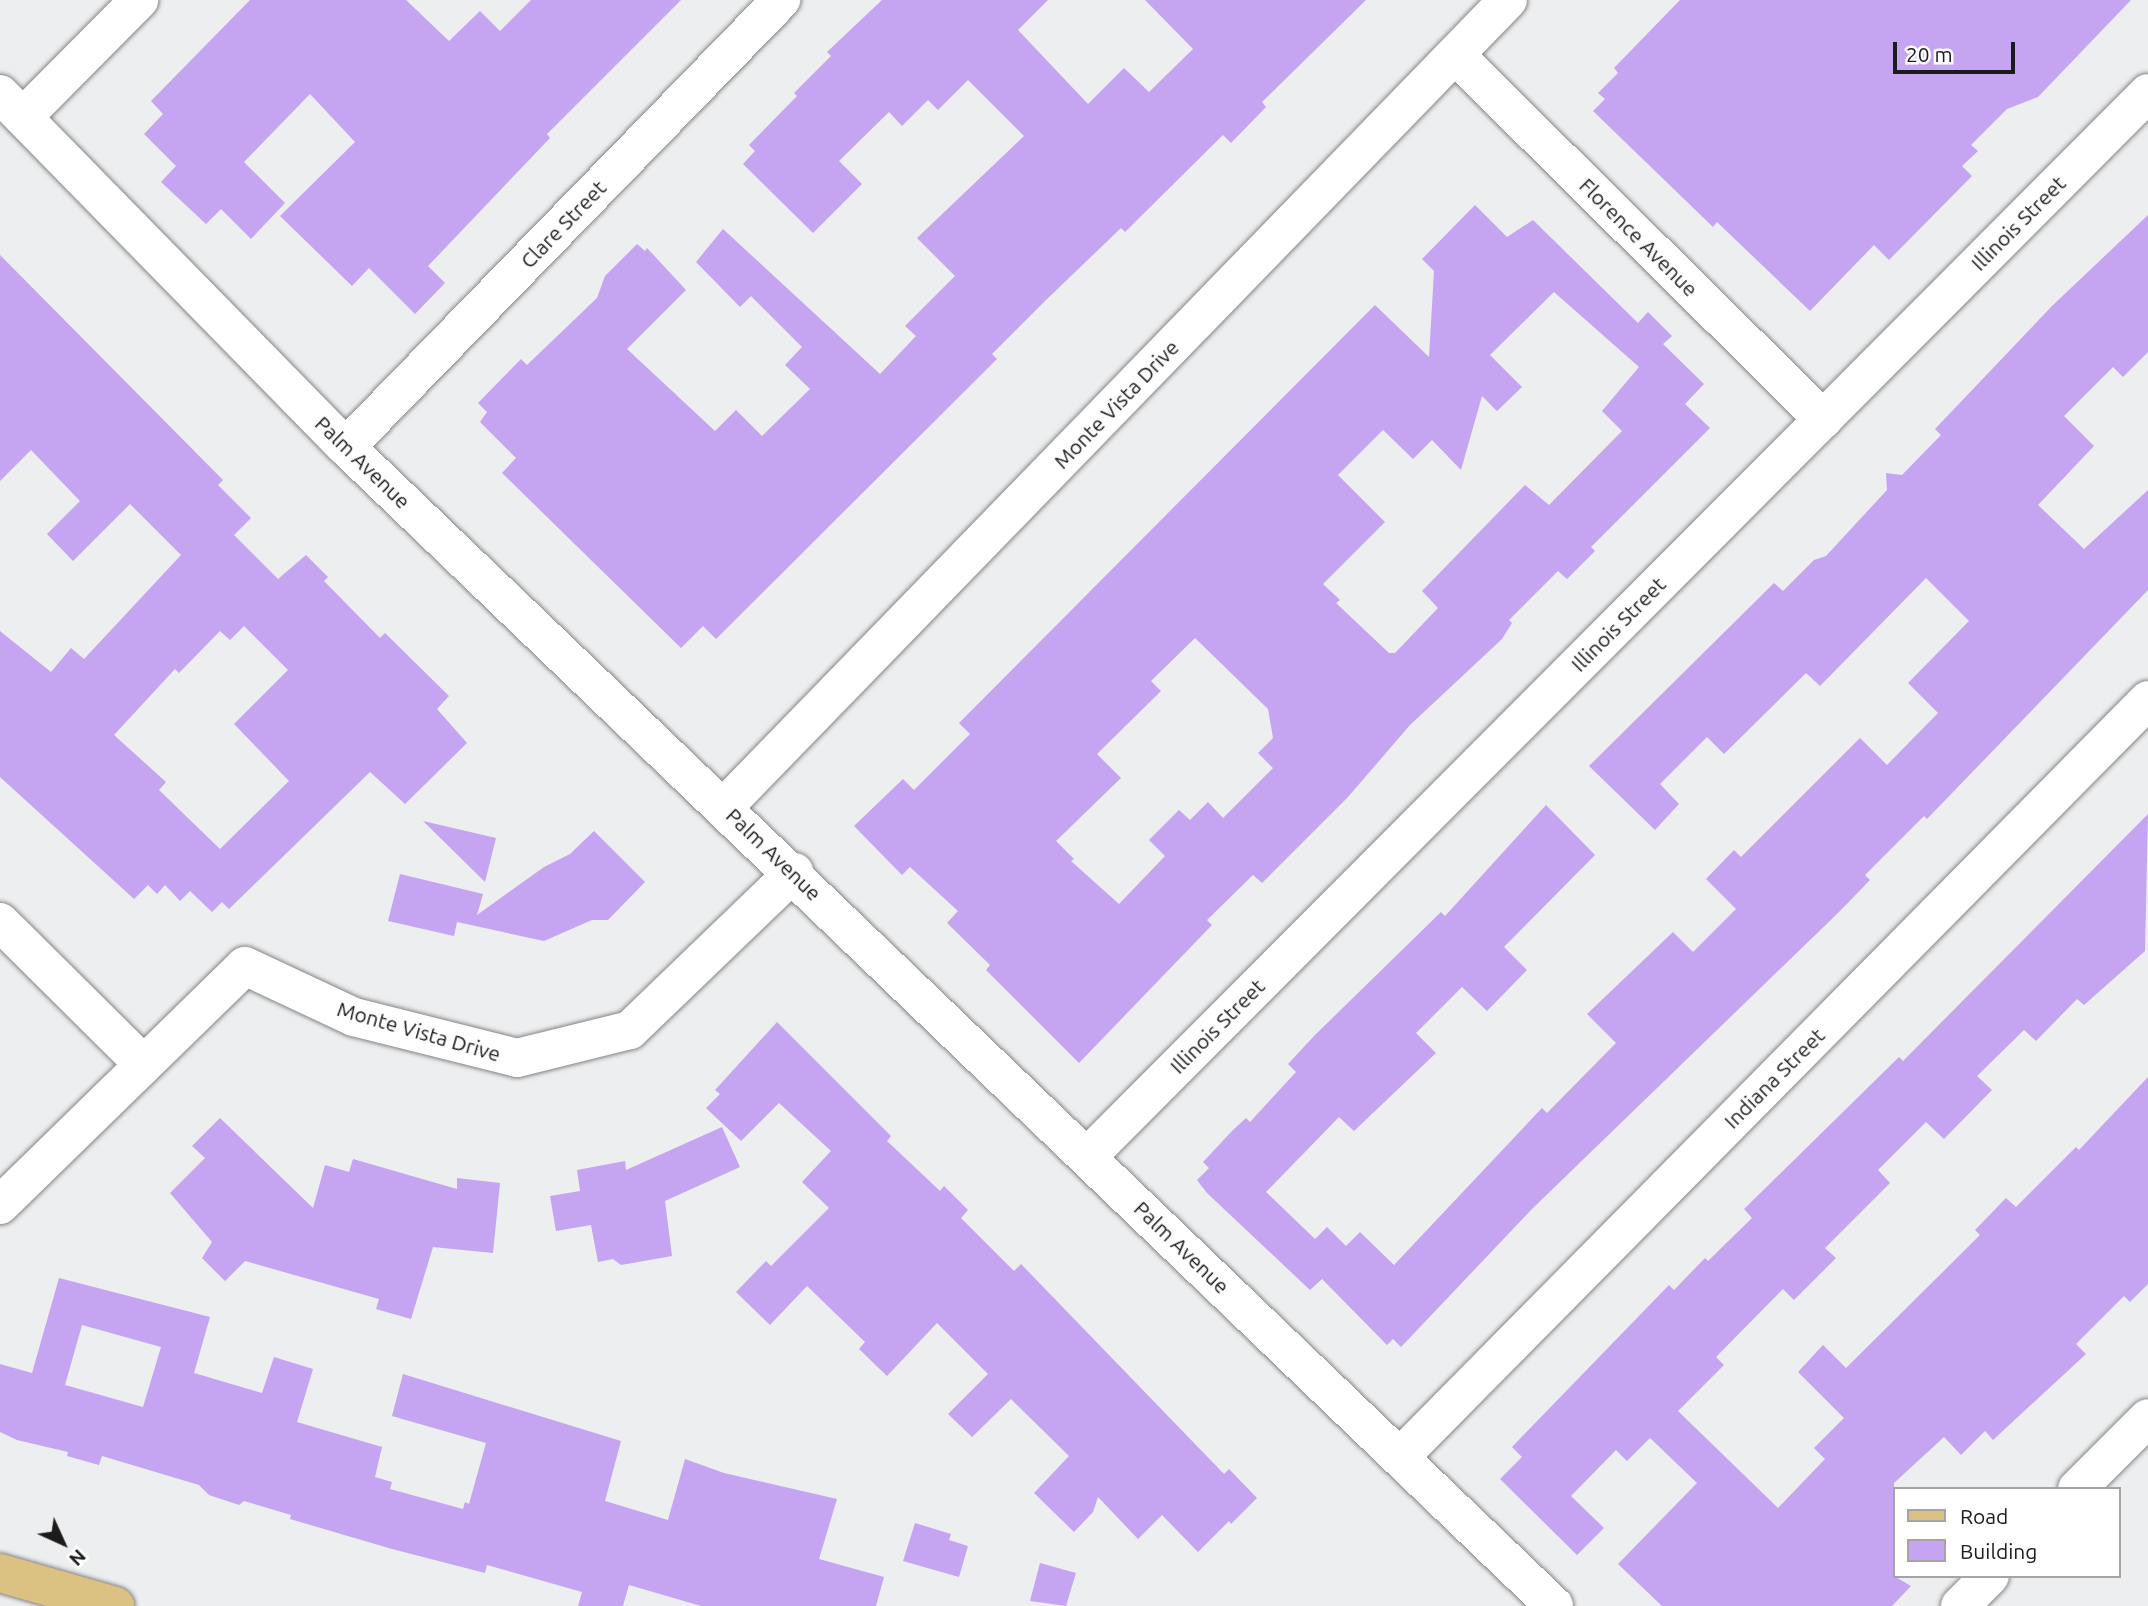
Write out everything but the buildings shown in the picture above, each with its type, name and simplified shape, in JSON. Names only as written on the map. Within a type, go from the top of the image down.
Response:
[{"type":"main road","points":[[0,1573],[116,1606]]},
{"type":"street","points":[[12,105],[139,0]]},
{"type":"street","name":"Clare Street","points":[[346,447],[781,0]]},
{"type":"street","name":"Monte Vista Drive","points":[[724,807],[1508,0]]},
{"type":"street","name":"Florence Avenue","points":[[1455,55],[1823,419]]},
{"type":"street","name":"Illinois Street","points":[[1088,1156],[2148,93]]},
{"type":"street","name":"Palm Avenue","points":[[12,105],[346,447],[794,872],[1554,1606]]},
{"type":"street","name":"Indiana Street","points":[[1401,1456],[2148,700]]},
{"type":"street","name":"Monte Vista Drive","points":[[0,1206],[245,966],[354,1017],[517,1058],[630,1030],[794,872]]},
{"type":"street","points":[[0,922],[143,1064]]},
{"type":"street","points":[[2079,1487],[2148,1418]]},
{"type":"street","points":[[1960,1606],[1988,1578]]}]
